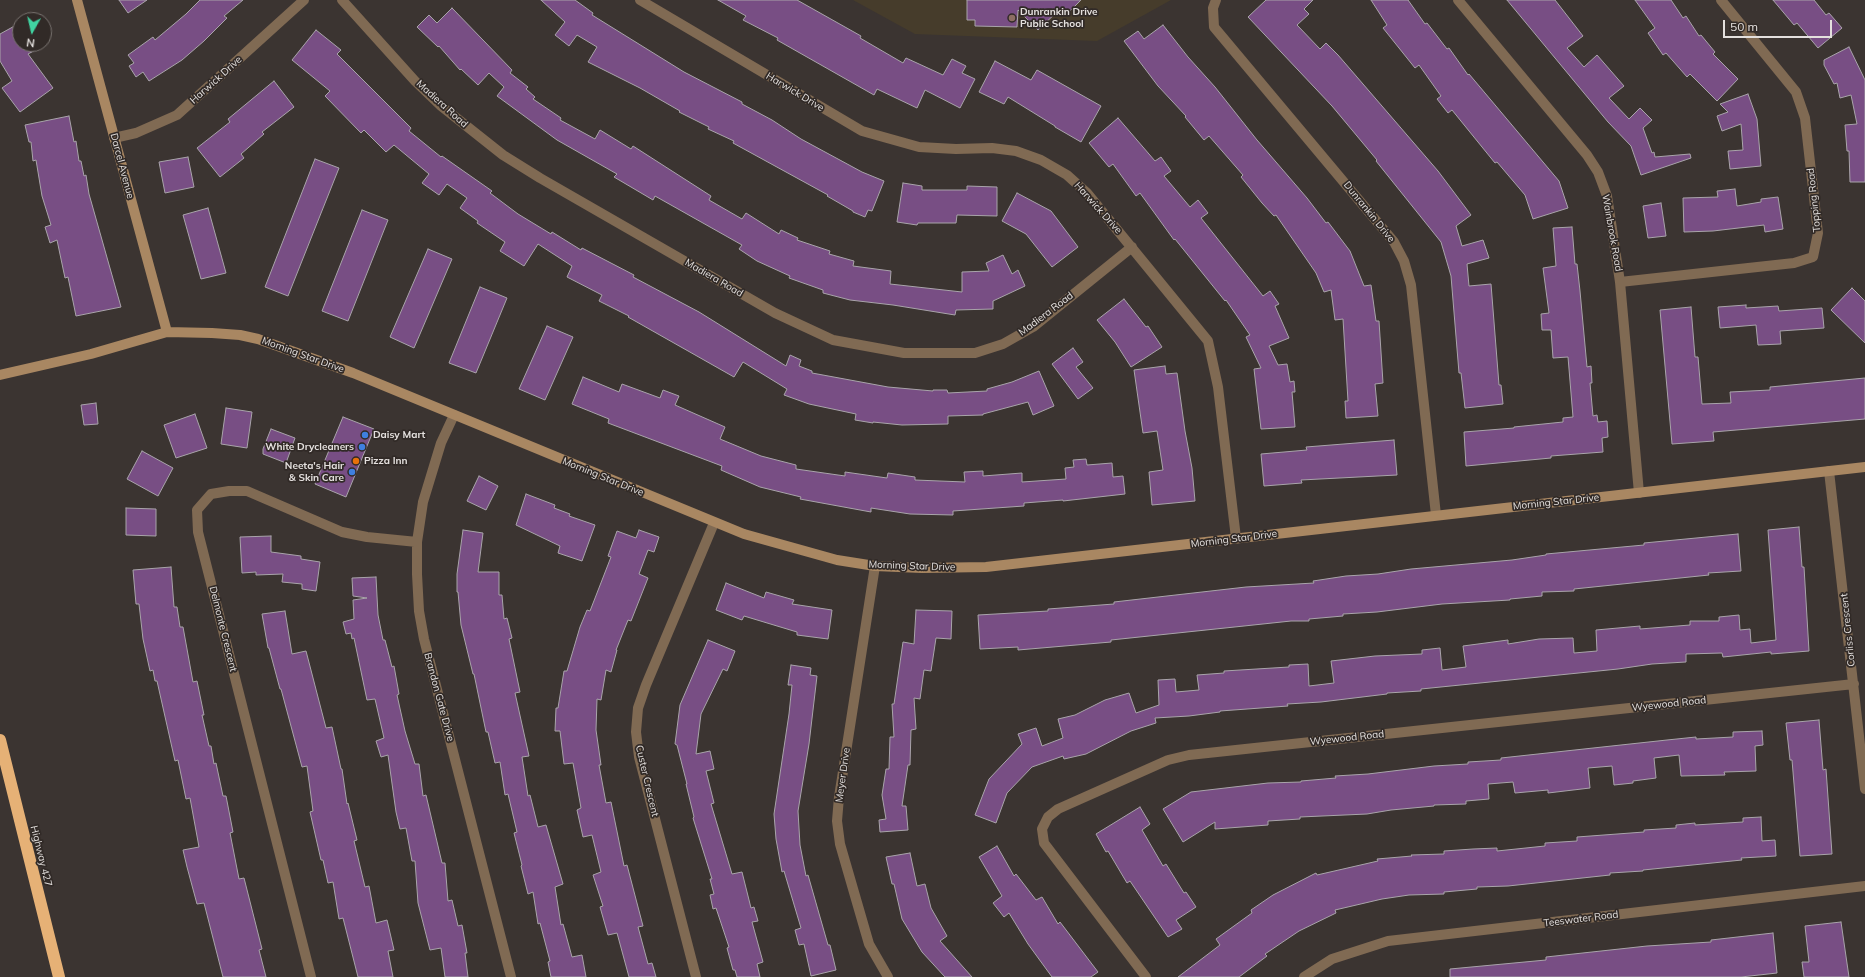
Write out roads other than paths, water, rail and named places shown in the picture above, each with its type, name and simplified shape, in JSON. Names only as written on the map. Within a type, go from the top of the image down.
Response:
[{"type":"highway","name":"Highway 427","points":[[0,740],[59,977]]},
{"type":"street","name":"Darcel Avenue","points":[[77,0],[167,332]]},
{"type":"street","name":"Harwick Drive","points":[[114,138],[136,133],[177,114],[304,0]]},
{"type":"street","name":"Madiera Road","points":[[342,0],[420,86],[470,130],[504,155],[540,178],[775,313],[833,340],[904,353],[975,353],[1003,344],[1032,327],[1132,247]]},
{"type":"street","name":"Harwick Drive","points":[[640,0],[862,131],[919,147],[956,149],[992,148],[1016,151],[1041,160],[1067,175],[1087,194],[1208,341],[1218,387],[1236,538]]},
{"type":"street","name":"Dunrankin Drive","points":[[1216,0],[1213,8],[1214,27],[1394,242],[1404,261],[1411,284],[1436,515]]},
{"type":"street","name":"Wainbrook Road","points":[[1458,0],[1587,155],[1598,172],[1607,196],[1620,282],[1639,492]]},
{"type":"street","name":"Topping Road","points":[[1620,282],[1794,263],[1812,257],[1818,233],[1805,118],[1799,99],[1796,92],[1783,75],[1721,0]]},
{"type":"street","name":"Morning Star Drive","points":[[0,375],[91,354],[167,332],[212,333],[258,339],[353,373],[714,523],[790,548],[837,560],[875,566],[929,568],[986,567],[1865,467]]},
{"type":"street","name":"Brandon Gate Drive","points":[[454,415],[441,443],[426,491],[417,542],[418,595],[424,639],[511,977]]},
{"type":"street","name":"Corliss Crescent","points":[[1829,471],[1865,789]]},
{"type":"street","name":"Delmonte Crescent","points":[[311,977],[198,532],[197,510],[211,494],[229,491],[247,491],[342,532],[367,537],[417,542]]},
{"type":"street","name":"Custer Crescent","points":[[696,977],[639,757],[636,732],[638,708],[646,685],[714,523]]},
{"type":"street","name":"Meyer Drive","points":[[875,566],[839,797],[837,821],[840,844],[869,944],[888,977]]},
{"type":"street","name":"Wyewood Road","points":[[1146,977],[1044,843],[1042,829],[1048,817],[1058,810],[1168,760],[1189,755],[1854,684]]},
{"type":"street","name":"Teeswater Road","points":[[1304,977],[1332,959],[1388,941],[1865,886]]},
{"type":"place","name":"Dunrankin Drive Public School","points":[[1012,18]]},
{"type":"place","name":"Daisy Mart","points":[[365,435]]},
{"type":"place","name":"White Drycleaners","points":[[362,447]]},
{"type":"place","name":"Pizza Inn","points":[[356,461]]},
{"type":"place","name":"Neeta's Hair & Skin Care","points":[[352,472]]}]
